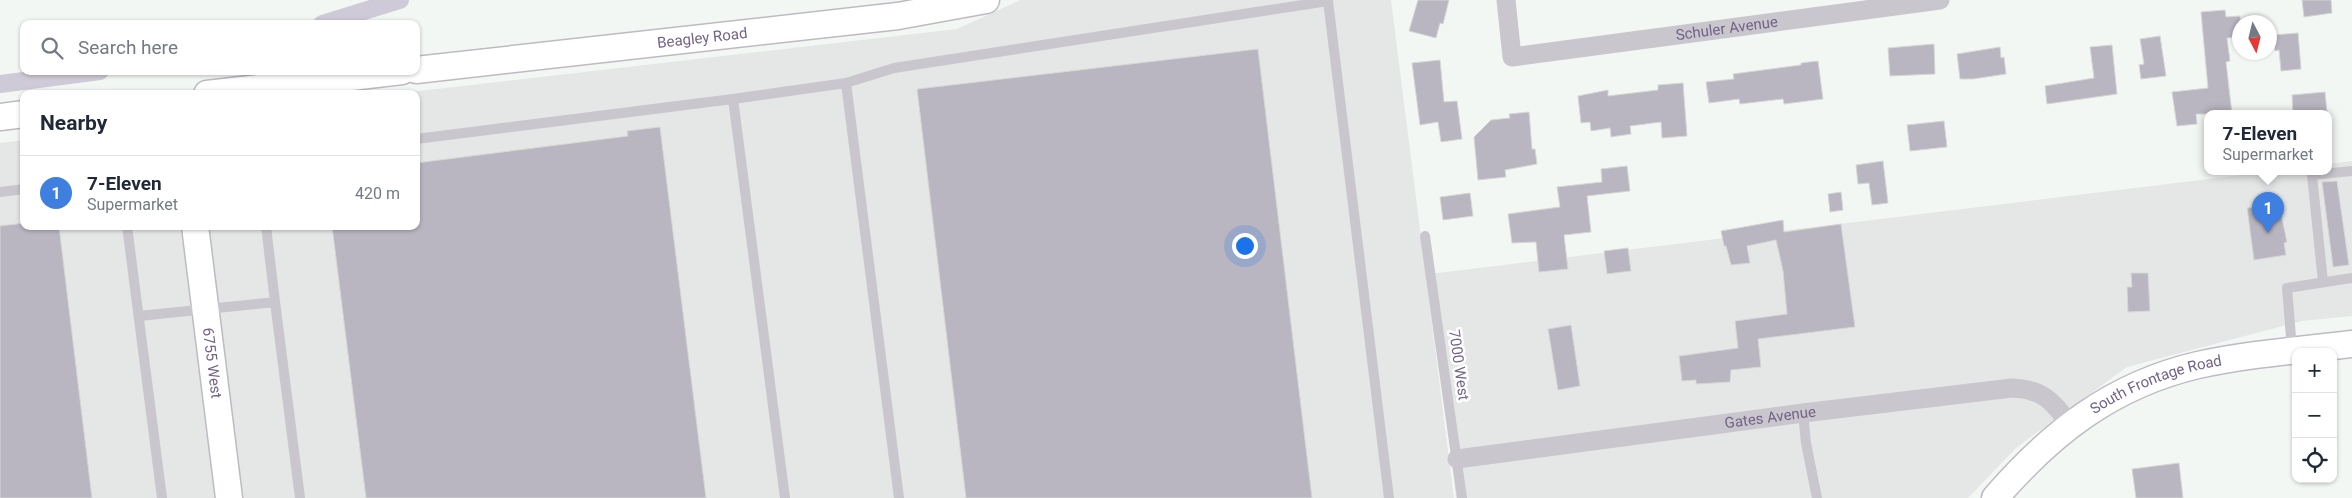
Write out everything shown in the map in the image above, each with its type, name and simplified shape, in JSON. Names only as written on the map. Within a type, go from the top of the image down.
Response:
[{"type":"street","name":"Beagley Road","points":[[420,70],[898,16],[986,0]]},
{"type":"street","name":"Schuler Avenue","points":[[1506,0],[1512,57],[1940,0]]},
{"type":"street","points":[[241,90],[368,75]]},
{"type":"street","points":[[0,117],[20,114]]},
{"type":"street","name":"6755 West","points":[[195,230],[229,498]]},
{"type":"street","name":"South Frontage Road","points":[[2318,348],[2352,344]]},
{"type":"street","name":"South Frontage Road","points":[[1995,498],[2027,461],[2070,424],[2123,392],[2172,373],[2219,361],[2292,351]]},
{"type":"street","name":"Gates Avenue","points":[[1457,459],[1803,413],[2012,388],[2025,388],[2046,396],[2070,424]]},
{"type":"lane","points":[[420,138],[846,83],[894,68],[1328,0],[1388,498]]},
{"type":"lane","points":[[846,83],[899,498]]},
{"type":"lane","points":[[733,99],[785,498]]},
{"type":"lane","points":[[2332,173],[2352,171]]},
{"type":"lane","points":[[2312,175],[2323,282]]},
{"type":"lane","points":[[0,192],[20,190]]},
{"type":"lane","points":[[128,230],[162,498]]},
{"type":"lane","points":[[266,230],[300,498]]},
{"type":"lane","name":"7000 West","points":[[1425,236],[1462,498]]},
{"type":"lane","points":[[2292,351],[2287,288],[2352,278]]},
{"type":"lane","points":[[139,316],[275,302]]},
{"type":"lane","points":[[1803,413],[1806,443],[1817,498]]},
{"type":"shaded area","points":[[1020,0],[1391,0],[1454,498],[0,498],[0,143],[20,140],[20,230],[420,230],[420,91],[957,29]]},
{"type":"shaded area","points":[[2352,161],[2352,316],[2302,321],[2127,367],[2016,448],[1968,498],[1456,498],[1429,274],[2241,175],[2332,175],[2332,164]]},
{"type":"building","points":[[1418,0],[1449,0],[1443,24],[1440,23],[1436,38],[1409,31]]},
{"type":"building","points":[[2302,0],[2331,0],[2332,13],[2304,17]]},
{"type":"building","points":[[2225,10],[2226,17],[2232,17],[2232,38],[2227,38],[2230,61],[2226,62],[2232,110],[2204,110],[2204,114],[2196,114],[2197,124],[2177,126],[2172,92],[2208,88],[2201,12]]},
{"type":"building","points":[[2298,33],[2301,69],[2281,71],[2279,50],[2277,50],[2277,35]]},
{"type":"building","points":[[2160,36],[2166,76],[2141,79],[2139,65],[2144,64],[2140,39]]},
{"type":"building","points":[[1934,44],[1935,74],[1890,76],[1888,48]]},
{"type":"building","points":[[2112,45],[2117,94],[2047,104],[2045,86],[2094,78],[2090,47]]},
{"type":"building","points":[[2000,47],[2001,58],[2004,57],[2006,74],[1960,79],[1957,54]]},
{"type":"building","points":[[1258,49],[1312,498],[966,498],[917,89]]},
{"type":"building","points":[[1440,60],[1444,102],[1457,101],[1462,139],[1441,142],[1438,122],[1420,125],[1412,63]]},
{"type":"building","points":[[1818,61],[1823,99],[1784,104],[1783,99],[1740,104],[1739,99],[1709,103],[1706,82],[1734,79],[1733,74]]},
{"type":"building","points":[[1683,83],[1687,136],[1662,138],[1661,122],[1630,126],[1631,134],[1611,137],[1610,128],[1591,131],[1590,122],[1581,123],[1578,96],[1608,90],[1608,96],[1658,90],[1658,85]]},
{"type":"building","points":[[2325,92],[2327,110],[2293,110],[2292,95]]},
{"type":"building","points":[[1529,112],[1532,149],[1535,149],[1537,164],[1505,170],[1506,177],[1478,180],[1474,137],[1491,120],[1510,118],[1509,114]]},
{"type":"building","points":[[1944,121],[1947,147],[1910,151],[1907,125]]},
{"type":"building","points":[[660,127],[706,498],[366,498],[332,230],[420,230],[420,162],[628,136],[627,131]]},
{"type":"building","points":[[1883,161],[1888,203],[1872,205],[1869,183],[1858,184],[1856,165]]},
{"type":"building","points":[[1627,166],[1630,191],[1587,196],[1591,232],[1564,235],[1568,269],[1539,272],[1536,242],[1512,243],[1508,214],[1560,207],[1557,187],[1602,182],[1601,169]]},
{"type":"building","points":[[2337,181],[2349,265],[2333,267],[2322,182]]},
{"type":"building","points":[[1841,192],[1843,210],[1830,212],[1828,194]]},
{"type":"building","points":[[1470,193],[1473,216],[1443,220],[1440,197]]},
{"type":"building","points":[[2279,204],[2287,242],[2284,243],[2286,255],[2254,260],[2247,208]]},
{"type":"building","points":[[1783,220],[1784,232],[1841,224],[1855,327],[1758,339],[1761,367],[1731,370],[1730,382],[1696,384],[1696,380],[1682,381],[1679,356],[1738,348],[1735,321],[1787,314],[1783,271],[1776,240],[1747,246],[1750,263],[1731,265],[1721,231]]},
{"type":"building","points":[[20,224],[20,230],[59,230],[92,498],[0,498],[0,226]]},
{"type":"building","points":[[1628,248],[1631,271],[1607,274],[1604,251]]},
{"type":"building","points":[[2131,273],[2148,273],[2150,311],[2128,312],[2127,287],[2132,287]]},
{"type":"building","points":[[1571,325],[1580,386],[1558,390],[1548,329]]},
{"type":"building","points":[[2179,463],[2183,498],[2136,498],[2132,469]]},
{"type":"waterway","points":[[335,20],[400,0]]},
{"type":"waterway","points":[[0,84],[69,75]]},
{"type":"place","name":"7-Eleven","points":[[2268,233]]}]
